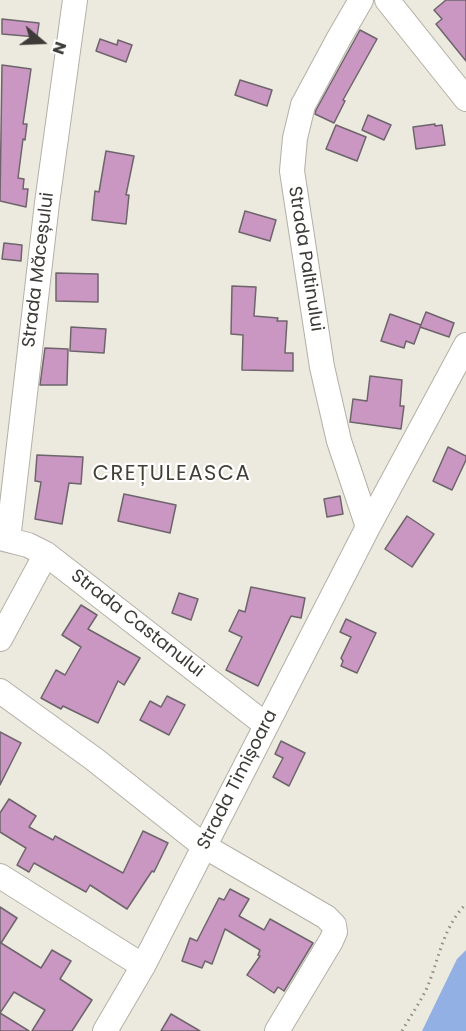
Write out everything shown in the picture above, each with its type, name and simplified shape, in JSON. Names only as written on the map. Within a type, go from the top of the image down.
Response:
[{"type":"street","name":"Strada Măceșului","points":[[4,539],[75,0]]},
{"type":"street","name":"Strada Paltinului","points":[[361,0],[303,105],[292,171],[322,367],[339,441],[368,527]]},
{"type":"street","points":[[387,0],[466,99]]},
{"type":"street","name":"Strada Timișoara","points":[[105,1031],[143,966],[368,527],[466,345]]},
{"type":"street","name":"Strada Castanului","points":[[4,539],[28,545],[46,554],[266,725]]},
{"type":"street","points":[[0,639],[46,554]]},
{"type":"street","points":[[0,691],[94,759],[204,846],[326,917],[334,924],[335,932],[331,941],[277,1031]]},
{"type":"street","points":[[0,876],[143,966]]},
{"type":"path","points":[[402,1031],[425,991],[446,931],[466,904]]},
{"type":"water","points":[[466,950],[466,1031],[422,1031],[457,959]]},
{"type":"building","points":[[446,0],[466,0],[466,61],[436,24],[442,19],[434,10]]},
{"type":"building","points":[[2,19],[39,23],[37,37],[2,34]]},
{"type":"building","points":[[360,30],[377,39],[343,100],[345,101],[334,123],[315,114],[316,110]]},
{"type":"building","points":[[100,39],[117,45],[118,40],[132,45],[126,62],[96,51]]},
{"type":"building","points":[[2,65],[31,69],[23,124],[27,124],[18,178],[24,179],[23,189],[28,189],[26,207],[0,201]]},
{"type":"building","points":[[240,80],[272,90],[267,106],[235,95]]},
{"type":"building","points":[[368,115],[391,125],[384,140],[362,130]]},
{"type":"building","points":[[435,124],[435,126],[442,125],[445,145],[416,149],[413,127]]},
{"type":"building","points":[[336,125],[366,137],[357,161],[326,149]]},
{"type":"building","points":[[106,151],[134,156],[126,195],[129,195],[126,224],[92,220],[95,191],[99,192]]},
{"type":"building","points":[[245,211],[276,220],[270,241],[239,232]]},
{"type":"building","points":[[4,243],[22,245],[21,261],[2,259]]},
{"type":"building","points":[[56,273],[98,274],[98,302],[56,301]]},
{"type":"building","points":[[232,286],[256,287],[254,316],[287,321],[285,353],[293,353],[293,371],[242,370],[243,335],[231,334]]},
{"type":"building","points":[[426,312],[454,323],[449,337],[420,327]]},
{"type":"building","points":[[390,314],[421,325],[414,344],[406,341],[404,348],[381,341]]},
{"type":"building","points":[[71,327],[106,329],[104,353],[70,351]]},
{"type":"building","points":[[45,348],[68,349],[67,385],[40,385]]},
{"type":"building","points":[[370,376],[402,380],[400,406],[404,406],[401,429],[350,422],[353,399],[367,401]]},
{"type":"building","points":[[448,447],[466,456],[452,490],[433,481]]},
{"type":"building","points":[[37,455],[83,457],[81,484],[69,483],[62,524],[35,519],[41,482],[35,481]]},
{"type":"building","points":[[124,494],[176,505],[170,533],[118,521]]},
{"type":"building","points":[[340,496],[343,514],[327,517],[324,499]]},
{"type":"building","points":[[407,516],[434,534],[412,567],[385,549]]},
{"type":"building","points":[[251,587],[305,598],[301,618],[291,616],[258,686],[226,670],[242,637],[229,631],[239,610],[245,612]]},
{"type":"building","points":[[179,593],[198,599],[191,620],[172,613]]},
{"type":"building","points":[[81,605],[97,615],[88,629],[140,658],[124,685],[118,681],[98,723],[63,706],[61,709],[41,698],[56,670],[65,675],[81,647],[62,635]]},
{"type":"building","points":[[346,619],[376,633],[357,673],[341,666],[343,661],[341,658],[351,637],[340,632]]},
{"type":"building","points":[[167,696],[185,705],[169,735],[140,720],[150,701],[161,707]]},
{"type":"building","points":[[0,732],[21,743],[0,785]]},
{"type":"building","points":[[281,741],[305,753],[289,786],[273,777],[283,758],[275,754]]},
{"type":"building","points":[[9,799],[36,816],[29,827],[53,840],[55,836],[123,873],[143,831],[168,843],[154,872],[152,871],[127,909],[90,885],[86,892],[34,863],[29,872],[17,865],[26,848],[0,832],[0,813]]},
{"type":"building","points":[[230,889],[249,899],[239,916],[264,930],[270,919],[313,943],[284,991],[278,987],[274,993],[247,975],[260,956],[258,955],[260,950],[225,929],[212,964],[205,961],[202,968],[182,961],[190,938],[197,941],[219,898],[224,900]]},
{"type":"building","points":[[0,907],[17,918],[1,943],[41,968],[52,950],[71,961],[60,979],[92,1000],[72,1031],[32,1031],[45,1010],[14,992],[0,1013]]},
{"type":"building","points":[[0,1013],[29,1031],[0,1031]]},
{"type":"building","points":[[171,1014],[200,1031],[161,1031]]},
{"type":"district","name":"CREȚULEASCA","points":[[172,475]]}]
